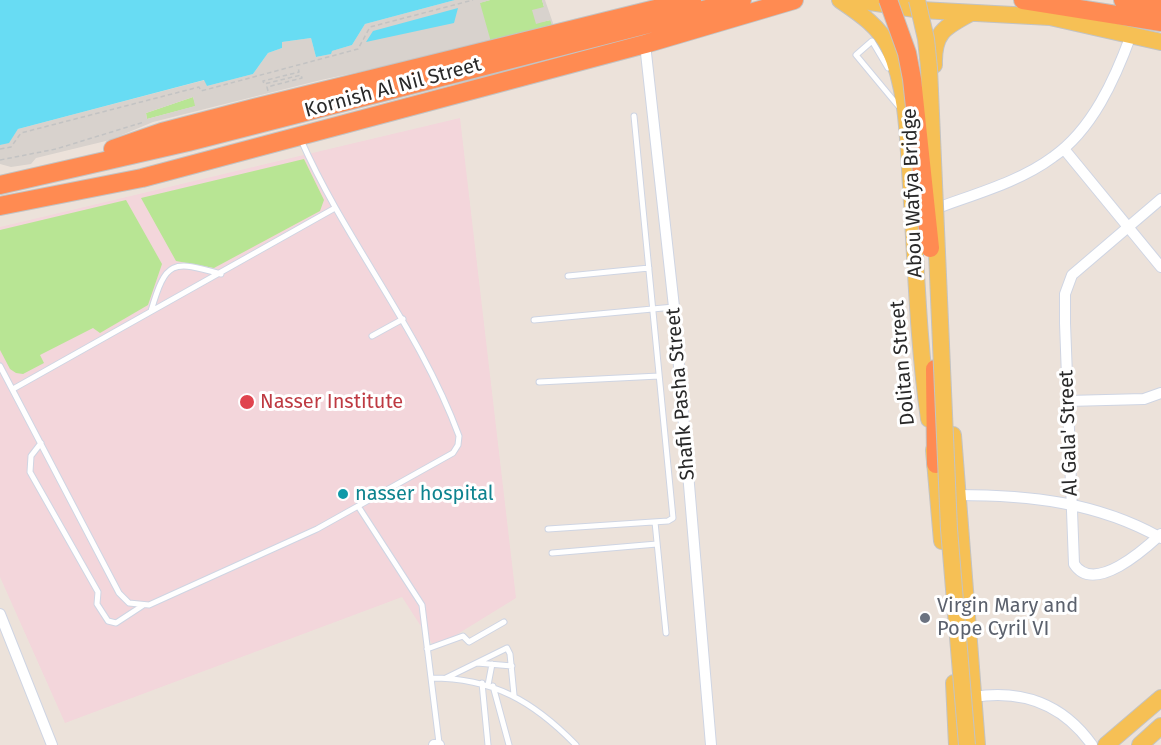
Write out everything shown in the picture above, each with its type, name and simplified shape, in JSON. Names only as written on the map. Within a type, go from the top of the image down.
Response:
[{"type":"highway","points":[[61,171],[162,132],[692,0]]},
{"type":"highway","name":"Kornish Al Nil Street","points":[[0,185],[188,142],[742,0]]},
{"type":"highway","name":"Kornish Al Nil Street","points":[[0,206],[142,178],[645,44],[794,0]]},
{"type":"highway","points":[[888,0],[907,53],[912,79],[930,248],[934,313],[936,464]]},
{"type":"highway","points":[[1023,0],[1161,22]]},
{"type":"highway","points":[[1123,0],[1161,9]]},
{"type":"highway","points":[[1135,0],[1161,3]]},
{"type":"highway","points":[[188,142],[184,152],[192,165]]},
{"type":"highway","points":[[137,154],[145,162],[142,178]]},
{"type":"main road","name":"Dolitan Street","points":[[840,0],[879,32],[896,65],[905,111],[924,377],[936,464],[957,745]]},
{"type":"main road","points":[[858,0],[921,10],[1050,17],[1161,42]]},
{"type":"main road","name":"Abou Wafya Bridge","points":[[917,0],[926,39],[929,68],[949,529],[967,745]]},
{"type":"main road","points":[[972,12],[947,26],[937,37],[933,48],[957,495],[977,745]]},
{"type":"main road","points":[[1106,745],[1160,699]]},
{"type":"main road","points":[[1140,745],[1161,726]]},
{"type":"street","points":[[940,207],[1008,181],[1051,159],[1065,149],[1104,97],[1131,35]]},
{"type":"street","name":"Shafik Pasha Street","points":[[645,44],[674,307],[711,745]]},
{"type":"street","points":[[1065,149],[1161,267]]},
{"type":"street","name":"Al Gala' Street","points":[[1160,536],[1122,566],[1090,575],[1078,570],[1073,558],[1065,322],[1067,284],[1079,269],[1161,199]]},
{"type":"street","points":[[1068,401],[1144,399],[1161,393]]},
{"type":"street","points":[[957,495],[1020,495],[1071,503],[1160,536]]},
{"type":"street","points":[[0,614],[52,745]]},
{"type":"street","points":[[973,697],[1014,694],[1035,699],[1071,719],[1092,745]]},
{"type":"lane","points":[[896,65],[888,68],[872,41],[856,55],[905,111]]},
{"type":"lane","points":[[548,529],[668,521],[673,518],[634,116]]},
{"type":"lane","points":[[41,443],[32,456],[30,472],[98,592],[97,604],[108,621],[116,623],[142,606],[317,529],[453,453],[458,445],[459,436],[456,427],[403,319],[335,208],[299,136]]},
{"type":"lane","points":[[13,389],[335,208]]},
{"type":"lane","points":[[151,311],[158,284],[164,274],[173,268],[192,266],[221,274]]},
{"type":"lane","points":[[568,276],[649,268]]},
{"type":"lane","points":[[534,320],[674,307]]},
{"type":"lane","points":[[372,336],[403,319]]},
{"type":"lane","points":[[0,366],[119,593],[129,603],[142,606]]},
{"type":"lane","points":[[539,382],[659,376]]},
{"type":"lane","points":[[358,506],[419,599],[431,678],[437,744]]},
{"type":"lane","points":[[655,522],[666,633]]},
{"type":"lane","points":[[552,553],[657,544]]},
{"type":"lane","points":[[427,649],[463,636],[469,642],[504,622]]},
{"type":"lane","points":[[446,678],[507,648],[512,666],[514,695]]},
{"type":"lane","points":[[476,663],[512,666]]},
{"type":"lane","points":[[488,745],[488,685],[492,664]]},
{"type":"lane","points":[[431,678],[446,678],[488,685],[514,695],[546,717],[576,745]]},
{"type":"lane","points":[[488,685],[509,745]]},
{"type":"path","points":[[0,149],[11,147],[21,133],[199,87],[201,91],[358,50],[370,27],[473,0]]},
{"type":"path","points":[[267,87],[302,78],[301,75],[264,84],[263,81],[299,72],[298,67]]},
{"type":"shaded area","points":[[455,0],[490,0],[480,3],[491,42],[321,80],[153,122],[110,140],[36,158],[31,164],[11,167],[0,164],[0,145],[9,142],[18,129],[205,80],[207,86],[253,74],[268,53],[282,48],[282,42],[311,38],[316,57],[330,54],[332,51],[352,45],[365,24]],"holes":[[[193,97],[195,106],[147,119],[146,113]]]},
{"type":"shaded area","points":[[542,0],[545,0],[554,26],[495,41],[552,25],[550,20],[536,24],[532,10],[544,7]]},
{"type":"shaded area","name":"Nasser Institute","points":[[460,118],[516,598],[435,648],[402,597],[65,723],[0,577],[0,227]]},
{"type":"green space","points":[[490,0],[542,0],[544,7],[536,23],[551,20],[552,25],[490,42],[479,3]]},
{"type":"green space","points":[[193,97],[196,106],[147,119],[146,113]]},
{"type":"green space","points":[[304,159],[324,200],[320,211],[214,268],[176,261],[141,198]]},
{"type":"green space","points":[[126,200],[162,264],[148,305],[100,333],[93,328],[40,355],[44,363],[23,374],[16,373],[10,369],[0,350],[0,230]]},
{"type":"water","points":[[0,0],[455,0],[365,24],[352,45],[332,51],[331,54],[316,57],[311,38],[282,42],[282,48],[268,53],[253,74],[207,86],[204,80],[18,129],[9,143],[0,145]]},
{"type":"water","points":[[458,8],[454,23],[366,42],[373,31]]},
{"type":"place","name":"Nasser Institute","points":[[247,402]]},
{"type":"place","name":"nasser hospital","points":[[343,494]]},
{"type":"place","name":"Virgin Mary and Pope Cyril VI","points":[[925,618]]}]
